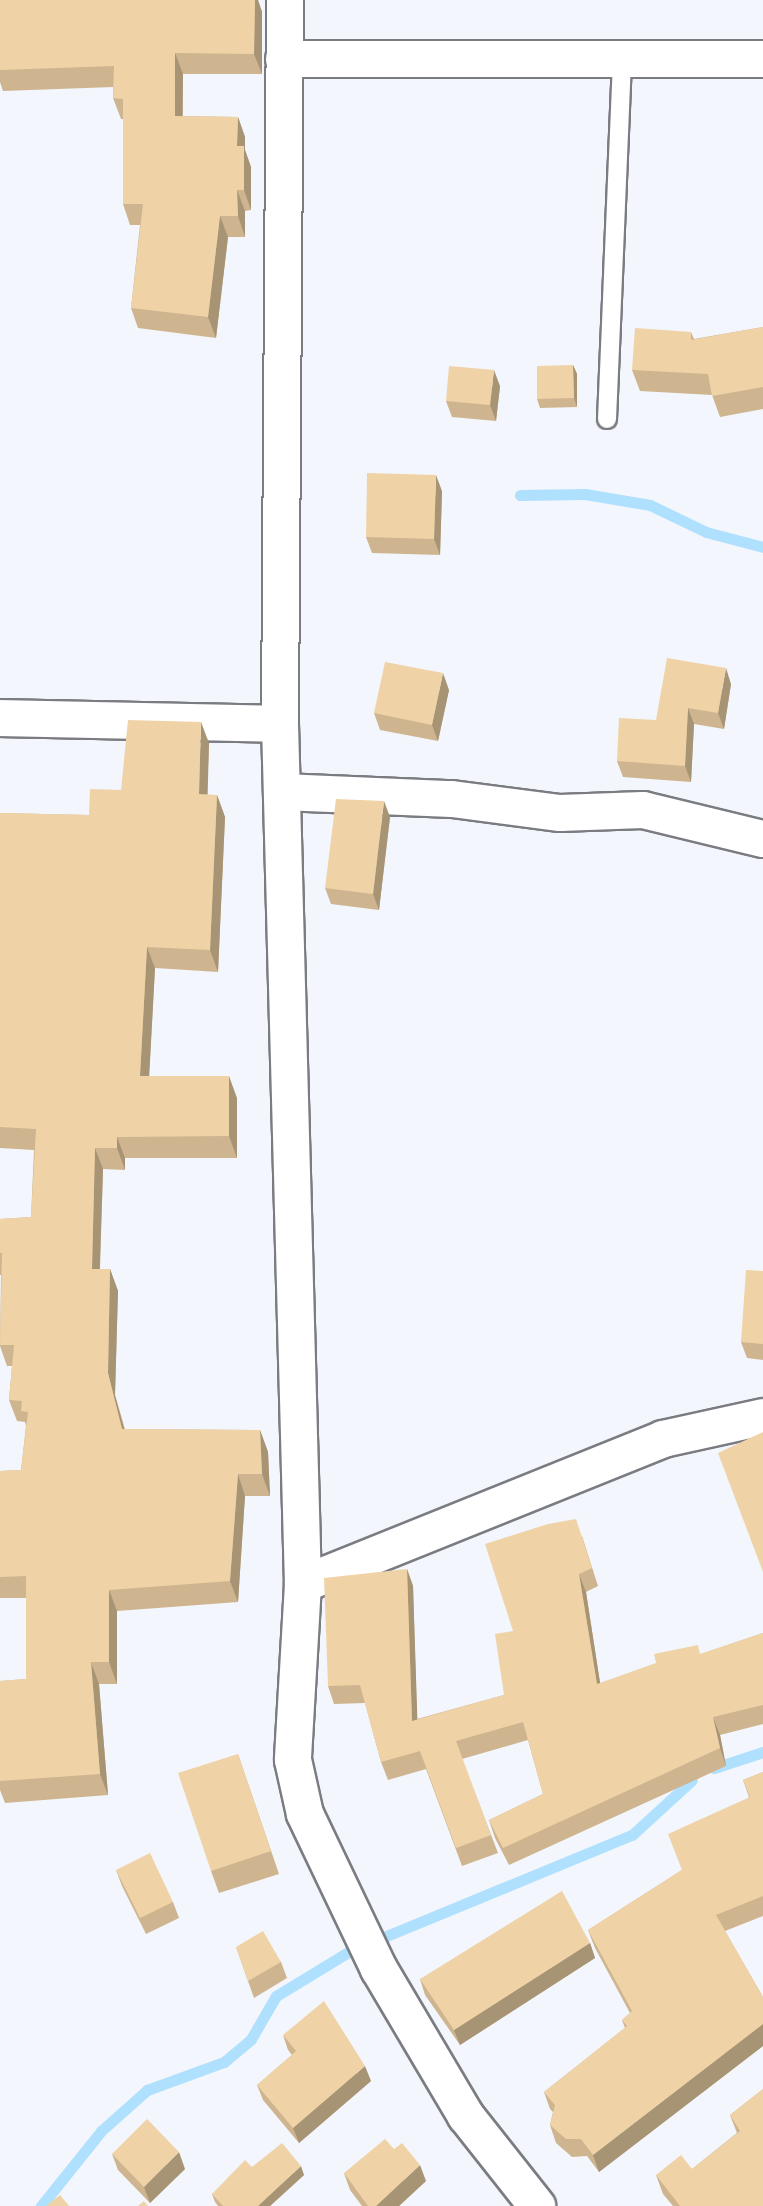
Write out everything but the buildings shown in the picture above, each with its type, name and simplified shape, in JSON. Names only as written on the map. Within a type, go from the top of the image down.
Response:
[{"type":"street","points":[[285,0],[280,724],[303,1584],[293,1760],[305,1814],[379,1969],[442,2076],[537,2206]]},
{"type":"street","points":[[284,59],[763,59]]},
{"type":"street","points":[[0,718],[280,724]]},
{"type":"street","points":[[282,792],[452,799],[560,813],[643,810],[763,839]]},
{"type":"street","points":[[303,1584],[663,1439],[763,1417]]},
{"type":"lane","points":[[607,419],[622,59]]},
{"type":"waterway","points":[[520,495],[585,494],[650,505],[706,532],[763,547]]},
{"type":"waterway","points":[[714,1768],[763,1752]]},
{"type":"waterway","points":[[41,2206],[101,2131],[147,2090],[224,2062],[251,2039],[276,1996],[350,1951],[632,1835],[692,1780]]}]
